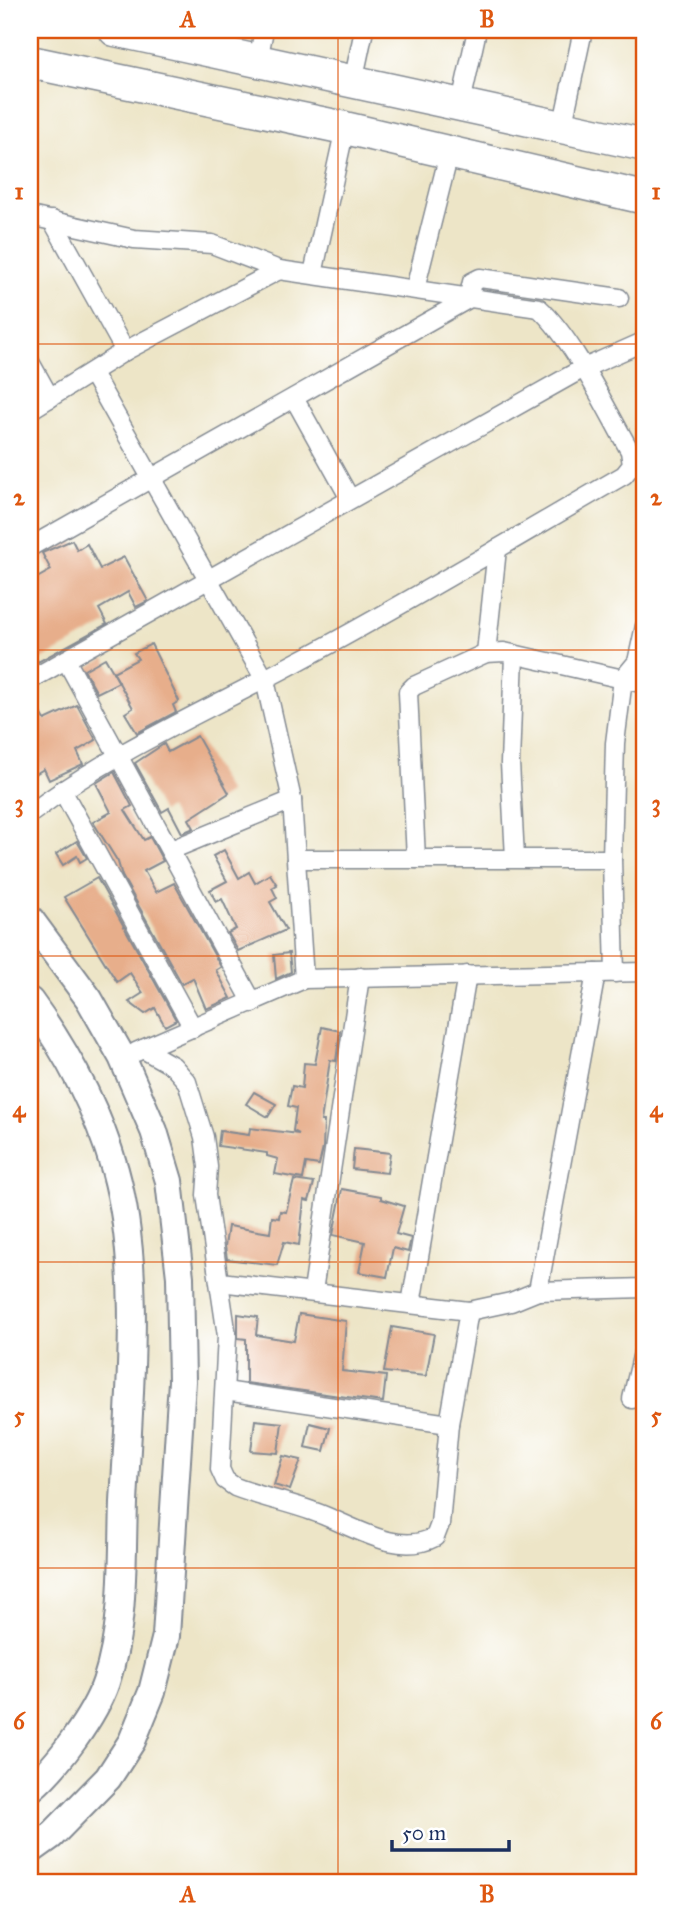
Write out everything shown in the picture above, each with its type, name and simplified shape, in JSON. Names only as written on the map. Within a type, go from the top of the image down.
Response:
[{"type":"highway","points":[[115,30],[645,145]]},
{"type":"highway","points":[[30,64],[345,128],[645,198]]},
{"type":"main road","points":[[30,919],[132,1053],[169,1181],[180,1277],[182,1381],[166,1636],[152,1692],[132,1741],[108,1778],[51,1836],[30,1851]]},
{"type":"main road","points":[[30,1001],[68,1055],[95,1114],[115,1171],[129,1260],[131,1365],[123,1566],[118,1618],[106,1683],[76,1735],[30,1789]]},
{"type":"street","points":[[258,60],[264,30]]},
{"type":"street","points":[[352,82],[365,30]]},
{"type":"street","points":[[461,103],[477,30]]},
{"type":"street","points":[[562,128],[583,30]]},
{"type":"street","points":[[313,274],[345,128]]},
{"type":"street","points":[[415,289],[449,154]]},
{"type":"street","points":[[30,216],[134,239],[212,244],[279,270],[539,308],[553,321],[582,369],[630,452],[632,465],[624,475],[406,604],[120,757],[62,790],[30,814]]},
{"type":"street","points":[[52,220],[125,351]]},
{"type":"street","points":[[30,410],[125,351],[279,270]]},
{"type":"street","points":[[30,547],[468,299],[472,282],[480,278],[619,298]]},
{"type":"street","points":[[30,680],[349,497],[582,369],[645,341]]},
{"type":"street","points":[[30,362],[50,398]]},
{"type":"street","points":[[92,373],[265,680],[292,800],[304,979]]},
{"type":"street","points":[[294,398],[349,497]]},
{"type":"street","points":[[486,653],[497,549]]},
{"type":"street","points":[[615,973],[611,859],[615,743],[623,679],[637,662],[645,626]]},
{"type":"street","points":[[416,859],[408,692],[414,685],[486,653],[514,655],[645,684]]},
{"type":"street","points":[[514,655],[510,763],[515,858]]},
{"type":"street","points":[[66,660],[253,1003]]},
{"type":"street","points":[[62,790],[193,1028]]},
{"type":"street","points":[[171,850],[292,800]]},
{"type":"street","points":[[296,859],[611,859]]},
{"type":"street","points":[[132,1053],[304,979],[645,972]]},
{"type":"street","points":[[538,1291],[596,973]]},
{"type":"street","points":[[411,1304],[467,975]]},
{"type":"street","points":[[313,1291],[360,977]]},
{"type":"street","points":[[132,1053],[173,1066],[187,1082],[204,1137],[208,1167],[206,1195],[227,1336],[220,1469],[225,1480],[235,1487],[270,1500],[313,1511],[358,1532],[402,1543],[424,1543],[435,1537],[440,1524],[449,1424],[469,1311]]},
{"type":"street","points":[[220,1282],[469,1311],[511,1302],[538,1291],[645,1288]]},
{"type":"street","points":[[632,1399],[645,1344]]},
{"type":"street","points":[[225,1391],[449,1424]]},
{"type":"building","points":[[72,540],[77,550],[87,544],[100,569],[124,557],[148,601],[136,607],[128,592],[99,609],[107,624],[38,662],[30,648],[30,582],[51,570],[42,553]]},
{"type":"building","points":[[151,644],[179,701],[173,705],[176,712],[137,733],[125,713],[133,708],[113,672],[138,659],[134,653]]},
{"type":"building","points":[[105,658],[119,682],[97,693],[84,670]]},
{"type":"building","points":[[30,693],[45,720],[77,705],[96,740],[77,751],[83,764],[49,780],[44,769],[30,777]]},
{"type":"building","points":[[197,736],[229,793],[189,819],[194,828],[182,833],[169,808],[162,812],[135,763],[164,744],[168,752]]},
{"type":"building","points":[[114,772],[132,806],[125,810],[144,840],[150,837],[163,861],[144,871],[156,892],[174,883],[221,967],[216,970],[231,998],[206,1009],[193,978],[182,984],[122,876],[118,862],[93,822],[111,812],[96,783]]},
{"type":"building","points":[[77,841],[87,858],[80,862],[77,856],[63,865],[56,854]]},
{"type":"building","points":[[224,850],[239,878],[249,872],[255,883],[270,874],[277,885],[272,888],[277,898],[270,902],[286,930],[238,951],[228,933],[236,929],[222,899],[216,902],[210,890],[227,881],[213,856]]},
{"type":"building","points":[[97,878],[176,1020],[165,1026],[155,1008],[145,1014],[129,1002],[143,993],[130,973],[117,982],[64,897]]},
{"type":"building","points":[[289,953],[291,972],[276,979],[274,955]]},
{"type":"building","points":[[322,1027],[340,1031],[336,1061],[330,1060],[321,1121],[324,1121],[323,1148],[319,1165],[306,1163],[303,1179],[275,1174],[278,1159],[267,1156],[267,1153],[218,1146],[220,1131],[249,1135],[250,1128],[299,1134],[293,1131],[296,1108],[288,1106],[292,1086],[302,1088],[304,1063],[315,1064]]},
{"type":"building","points":[[254,1092],[276,1104],[268,1117],[246,1104]]},
{"type":"building","points":[[354,1149],[390,1153],[387,1173],[352,1169]]},
{"type":"building","points":[[294,1180],[314,1183],[309,1201],[304,1200],[299,1245],[284,1242],[277,1265],[227,1259],[225,1246],[228,1226],[270,1233],[272,1217],[279,1218],[280,1211],[286,1212]]},
{"type":"building","points":[[342,1189],[381,1196],[381,1199],[404,1206],[396,1234],[411,1238],[408,1252],[393,1248],[387,1277],[359,1272],[365,1242],[333,1235]]},
{"type":"building","points":[[238,1314],[258,1317],[256,1335],[294,1341],[299,1314],[346,1321],[342,1371],[386,1376],[383,1402],[246,1383],[246,1339],[238,1338]]},
{"type":"building","points":[[392,1327],[434,1334],[426,1376],[384,1372]]},
{"type":"building","points":[[255,1420],[282,1423],[278,1453],[251,1451]]},
{"type":"building","points":[[310,1423],[330,1428],[324,1451],[305,1447]]},
{"type":"building","points":[[283,1456],[301,1460],[290,1490],[274,1485]]}]
